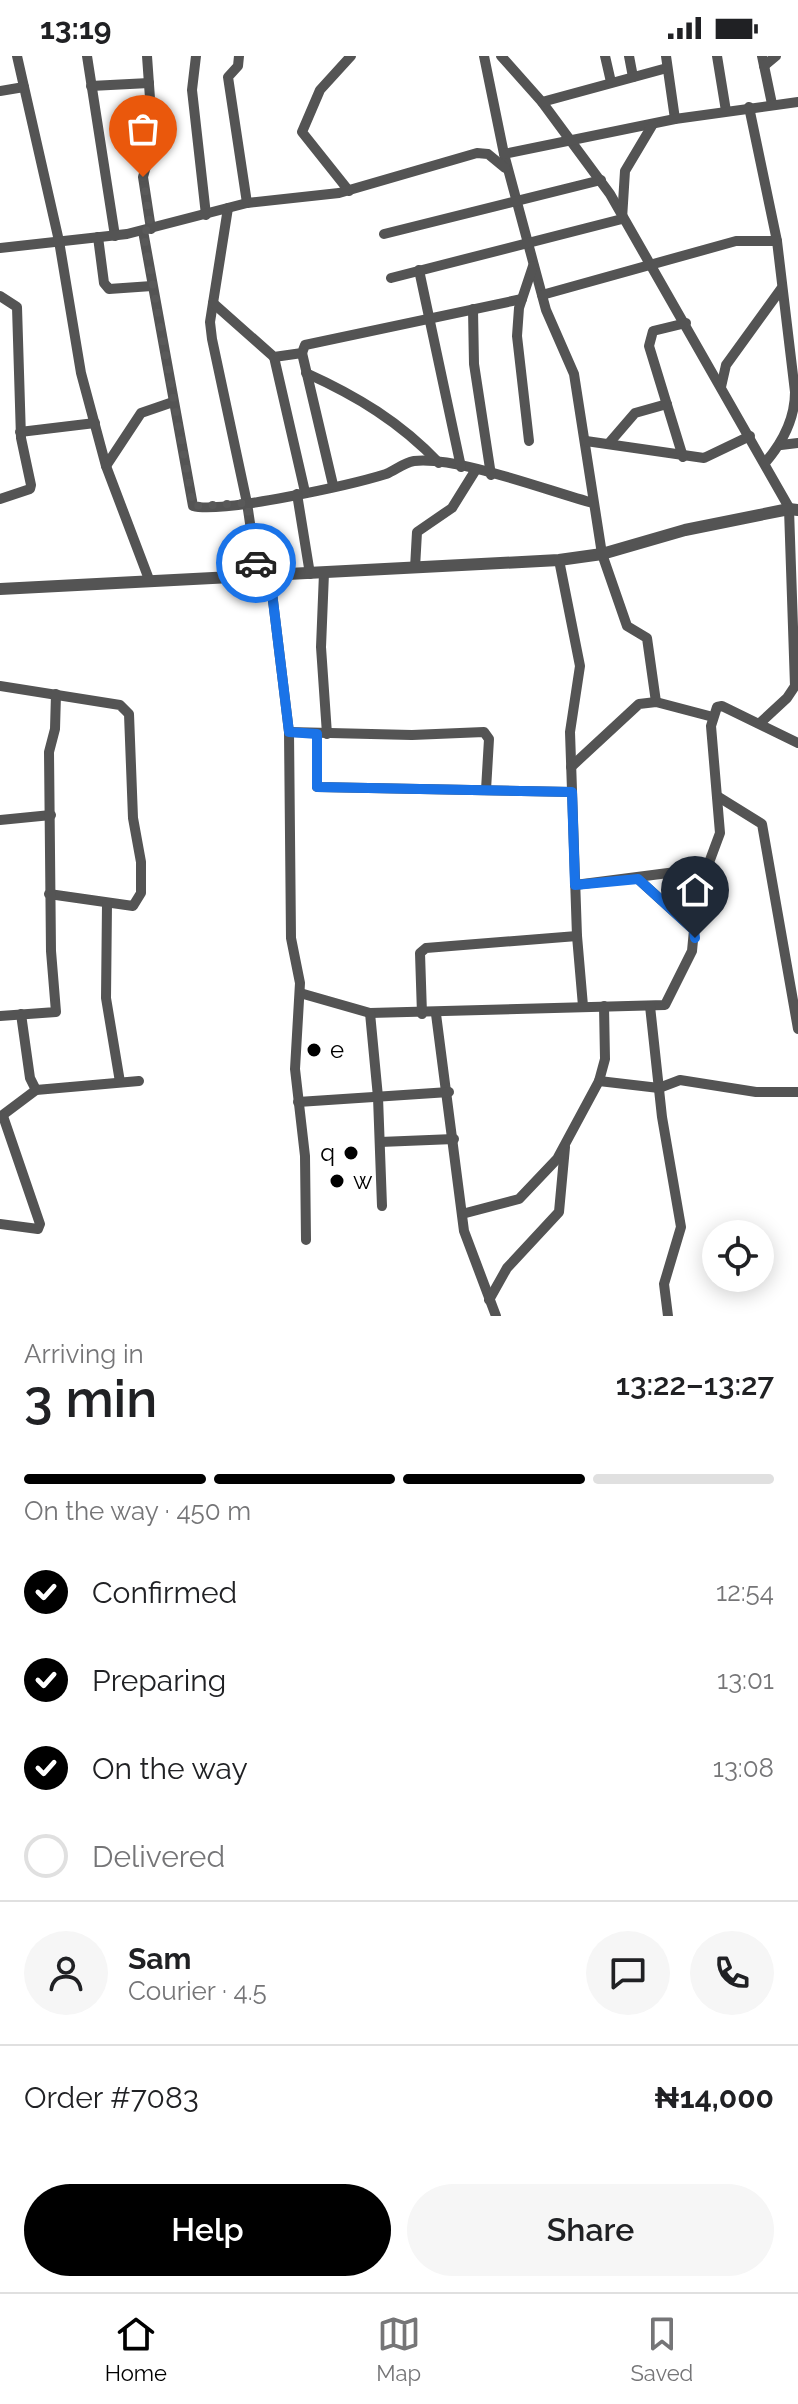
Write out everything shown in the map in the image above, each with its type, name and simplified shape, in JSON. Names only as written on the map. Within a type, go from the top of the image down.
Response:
[{"type":"street","points":[[17,56],[59,241],[81,373],[106,466],[150,582]]},
{"type":"street","points":[[87,56],[115,236]]},
{"type":"street","points":[[147,56],[153,141],[143,177],[152,286],[193,506],[247,503],[301,493],[388,473],[409,462],[461,467],[593,503]]},
{"type":"street","points":[[196,56],[192,90],[206,215]]},
{"type":"street","points":[[239,56],[238,66],[228,77],[247,203]]},
{"type":"street","points":[[349,191],[302,132],[320,90],[351,56]]},
{"type":"street","points":[[484,56],[504,154],[533,265],[574,374],[602,554],[627,626],[647,638],[656,702]]},
{"type":"street","points":[[501,56],[542,102],[601,180],[793,510],[795,686],[787,698],[760,723]]},
{"type":"street","points":[[605,56],[611,82]]},
{"type":"street","points":[[629,56],[633,77]]},
{"type":"street","points":[[717,56],[726,111]]},
{"type":"street","points":[[772,104],[763,61],[776,56]]},
{"type":"street","points":[[542,102],[633,77],[666,62],[675,119]]},
{"type":"street","points":[[91,86],[149,83]]},
{"type":"street","points":[[0,91],[24,87]]},
{"type":"street","points":[[504,154],[675,119],[798,102]]},
{"type":"street","points":[[749,107],[777,241],[796,392],[794,408],[781,445],[765,463]]},
{"type":"street","points":[[622,219],[625,171],[653,124]]},
{"type":"street","points":[[0,239],[5,248],[115,236],[247,203],[349,191],[477,153],[488,154],[509,172]]},
{"type":"street","points":[[384,234],[601,180]]},
{"type":"street","points":[[228,208],[213,303],[212,339],[264,576],[289,732],[291,938],[300,993],[295,1052],[305,1156],[306,1240]]},
{"type":"street","points":[[391,278],[527,243],[542,242],[622,219]]},
{"type":"street","points":[[98,237],[104,283],[109,289],[152,286]]},
{"type":"street","points":[[542,295],[736,241],[777,241]]},
{"type":"street","points":[[529,441],[517,336],[522,299],[533,265]]},
{"type":"street","points":[[419,270],[461,467]]},
{"type":"street","points":[[721,387],[726,365],[781,289]]},
{"type":"street","points":[[0,296],[17,307],[20,432],[30,489],[0,499]]},
{"type":"street","points":[[333,485],[302,353],[305,345],[429,316],[522,299]]},
{"type":"street","points":[[213,303],[274,357],[301,493],[310,574]]},
{"type":"street","points":[[473,309],[474,364],[491,475]]},
{"type":"street","points":[[683,457],[649,346],[649,335],[653,331],[686,323]]},
{"type":"street","points":[[274,357],[302,353]]},
{"type":"street","points":[[306,373],[351,393],[382,413],[415,437],[441,464]]},
{"type":"street","points":[[106,466],[141,413],[173,402]]},
{"type":"street","points":[[610,442],[635,413],[667,404]]},
{"type":"street","points":[[20,432],[95,423]]},
{"type":"street","points":[[586,441],[610,442],[683,457],[704,458],[750,436]]},
{"type":"street","points":[[781,445],[798,443]]},
{"type":"street","points":[[415,568],[417,532],[452,508],[475,471]]},
{"type":"street","points":[[0,589],[559,560],[602,554],[685,530],[793,510]]},
{"type":"street","points":[[559,560],[580,666],[570,732],[577,936],[583,1006]]},
{"type":"street","points":[[324,573],[322,734],[317,787],[572,792]]},
{"type":"street","points":[[0,686],[120,705],[129,714],[133,818],[141,862],[141,893],[133,906],[49,894]]},
{"type":"street","points":[[0,1016],[56,1012],[49,894],[49,752],[55,729],[56,694]]},
{"type":"street","points":[[571,767],[639,704],[656,702],[713,717]]},
{"type":"street","points":[[575,885],[707,868],[720,839],[713,717],[717,707],[722,706],[798,743]]},
{"type":"street","points":[[289,732],[412,735],[484,732],[489,739],[486,790]]},
{"type":"street","points":[[717,796],[762,824],[798,1029]]},
{"type":"street","points":[[0,820],[51,815]]},
{"type":"street","points":[[300,993],[370,1013],[436,1014],[512,1007],[667,1004],[695,938],[694,930],[638,879]]},
{"type":"street","points":[[107,904],[106,998],[120,1082]]},
{"type":"street","points":[[422,1014],[420,953],[426,948],[577,936]]},
{"type":"street","points":[[462,1214],[519,1199],[565,1146],[599,1081],[605,1059],[604,1006]]},
{"type":"street","points":[[650,1006],[659,1088],[681,1227],[664,1284],[668,1316]]},
{"type":"street","points":[[370,1013],[378,1097],[382,1206]]},
{"type":"street","points":[[21,1014],[30,1078],[36,1090]]},
{"type":"street","points":[[436,1014],[468,1246],[496,1316]]},
{"type":"street","points":[[599,1081],[659,1088],[680,1080],[756,1092],[798,1092]]},
{"type":"street","points":[[0,1224],[38,1229],[40,1224],[1,1117],[36,1090],[139,1081]]},
{"type":"street","points":[[298,1102],[449,1092]]},
{"type":"street","points":[[380,1142],[454,1139]]},
{"type":"street","points":[[489,1300],[507,1268],[559,1212],[565,1146]]},
{"type":"way so far","points":[[143,177],[151,229],[143,231],[193,506],[247,503],[256,563]]},
{"type":"place","name":"e","points":[[314,1050]]},
{"type":"place","name":"q","points":[[351,1153]]},
{"type":"place","name":"w","points":[[337,1181]]},
{"type":"route","points":[[256,563],[258,577],[270,576],[289,732],[317,734],[317,787],[572,792],[575,885],[638,879],[694,930],[695,938]]}]
